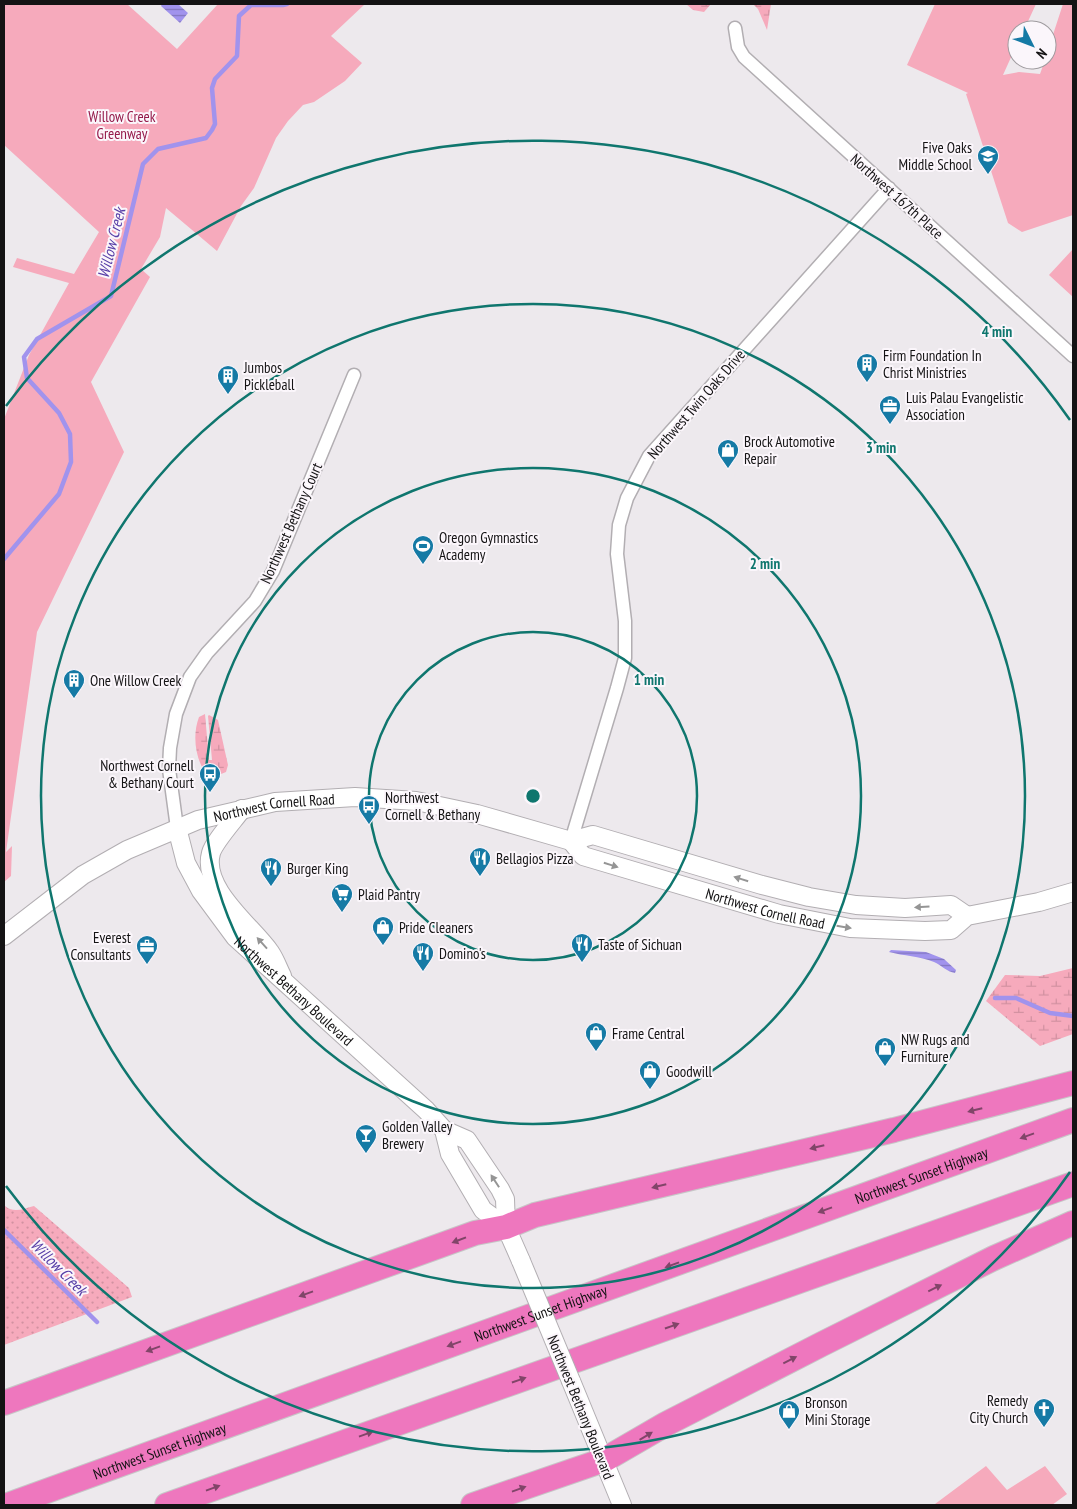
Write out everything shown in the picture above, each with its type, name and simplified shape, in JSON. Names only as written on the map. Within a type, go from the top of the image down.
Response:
[{"type":"highway","points":[[4,1403],[475,1233],[506,1227],[534,1215],[903,1128],[1073,1084]]},
{"type":"highway","name":"Northwest Sunset Highway","points":[[8,1505],[1073,1120]]},
{"type":"highway","points":[[167,1505],[1073,1184]]},
{"type":"highway","points":[[473,1505],[604,1460],[666,1424],[822,1344],[994,1258],[1073,1222]]},
{"type":"main road","name":"Northwest Cornell Road","points":[[5,938],[47,901],[83,875],[127,850],[177,828],[198,820],[275,802],[334,797],[416,801],[477,814],[571,841],[593,835],[808,897],[856,904],[905,908],[951,905],[967,916]]},
{"type":"main road","points":[[242,809],[212,850],[210,866],[214,880],[222,894],[234,912],[270,952],[286,985]]},
{"type":"main road","name":"Northwest Bethany Boulevard","points":[[177,828],[186,863],[201,891],[236,938],[426,1110],[444,1130],[467,1140],[500,1189],[505,1199],[506,1227],[622,1505]]},
{"type":"main road","name":"Northwest Cornell Road","points":[[571,841],[583,856],[780,914],[827,924],[873,930],[951,930],[967,916],[1030,904],[1073,892]]},
{"type":"main road","name":"Northwest Bethany Boulevard","points":[[444,1130],[450,1154],[483,1210],[506,1227]]},
{"type":"street","name":"Northwest 167th Place","points":[[735,28],[738,48],[741,54],[1073,356]]},
{"type":"street","name":"Northwest Twin Oaks Drive","points":[[571,841],[625,658],[626,621],[617,554],[620,525],[627,498],[649,456],[889,188]]},
{"type":"street","name":"Northwest Bethany Court","points":[[177,828],[169,770],[170,748],[176,714],[190,677],[207,653],[255,601],[273,571],[354,375]]},
{"type":"green space","name":"Willow Creek Greenway","points":[[4,4],[127,4],[177,49],[218,4],[365,4],[331,36],[362,63],[345,81],[314,102],[303,105],[288,121],[276,138],[254,188],[241,206],[217,251],[166,208],[160,237],[141,269],[150,277],[91,382],[124,452],[37,632],[6,852],[12,846],[11,876],[4,882],[4,419],[29,355],[69,283],[13,267],[17,258],[74,274],[99,232],[4,145]]},
{"type":"green space","points":[[686,4],[711,4],[704,12],[693,10]]},
{"type":"green space","points":[[753,4],[771,4],[767,30],[758,9]]},
{"type":"green space","points":[[935,4],[1036,4],[1029,20],[1007,20],[1007,66],[1003,75],[1019,72],[1040,74],[1041,70],[1057,70],[1057,22],[1063,4],[1073,4],[1073,215],[1022,232],[1008,223],[966,94],[968,93],[907,65]]},
{"type":"green space","points":[[1073,249],[1073,297],[1049,275]]},
{"type":"green space","points":[[205,714],[209,760],[212,760],[209,715],[218,720],[228,765],[226,772],[214,777],[208,776],[204,770],[196,748],[197,724],[199,717]]},
{"type":"green space","points":[[1073,968],[1073,1034],[1040,1046],[986,1001],[1005,975],[1040,976]]},
{"type":"green space","points":[[4,1205],[15,1210],[34,1206],[129,1288],[132,1297],[4,1345]]},
{"type":"green space","points":[[986,1466],[1007,1490],[1045,1466],[1067,1494],[1052,1505],[935,1504]]},
{"type":"shaded area","points":[[162,4],[178,4],[188,13],[180,23],[161,6]]},
{"type":"shaded area","points":[[891,950],[926,952],[944,959],[956,970],[955,973],[923,958],[889,952]]},
{"type":"waterway","name":"Willow Creek","points":[[4,559],[59,494],[71,462],[70,434],[59,413],[27,378],[24,357],[37,339],[111,296],[143,164],[158,149],[206,138],[215,124],[212,88],[215,79],[237,56],[239,16],[251,5],[287,4]]},
{"type":"waterway","points":[[995,998],[1016,998],[1050,1013],[1073,1016]]},
{"type":"waterway","name":"Willow Creek","points":[[4,1230],[97,1322]]},
{"type":"place","name":"Five Oaks Middle School","points":[[988,175]]},
{"type":"place","name":"Firm Foundation In Christ Ministries","points":[[867,383]]},
{"type":"place","name":"Jumbos Pickleball","points":[[228,395]]},
{"type":"place","name":"Luis Palau Evangelistic Association","points":[[890,425]]},
{"type":"place","name":"Brock Automotive Repair","points":[[728,469]]},
{"type":"place","name":"Oregon Gymnastics Academy","points":[[423,565]]},
{"type":"place","name":"One Willow Creek","points":[[74,699]]},
{"type":"place","name":"Northwest Cornell & Bethany Court","points":[[210,793]]},
{"type":"place","name":"Northwest Cornell & Bethany","points":[[369,825]]},
{"type":"place","name":"Bellagios Pizza","points":[[480,877]]},
{"type":"place","name":"Burger King","points":[[271,887]]},
{"type":"place","name":"Plaid Pantry","points":[[342,913]]},
{"type":"place","name":"Pride Cleaners","points":[[383,946]]},
{"type":"place","name":"Taste of Sichuan","points":[[582,963]]},
{"type":"place","name":"Everest Consultants","points":[[147,965]]},
{"type":"place","name":"Domino's","points":[[423,972]]},
{"type":"place","name":"Frame Central","points":[[596,1052]]},
{"type":"place","name":"NW Rugs and Furniture","points":[[885,1067]]},
{"type":"place","name":"Goodwill","points":[[650,1090]]},
{"type":"place","name":"Golden Valley Brewery","points":[[366,1154]]},
{"type":"place","name":"Remedy City Church","points":[[1044,1428]]},
{"type":"place","name":"Bronson Mini Storage","points":[[789,1430]]}]
